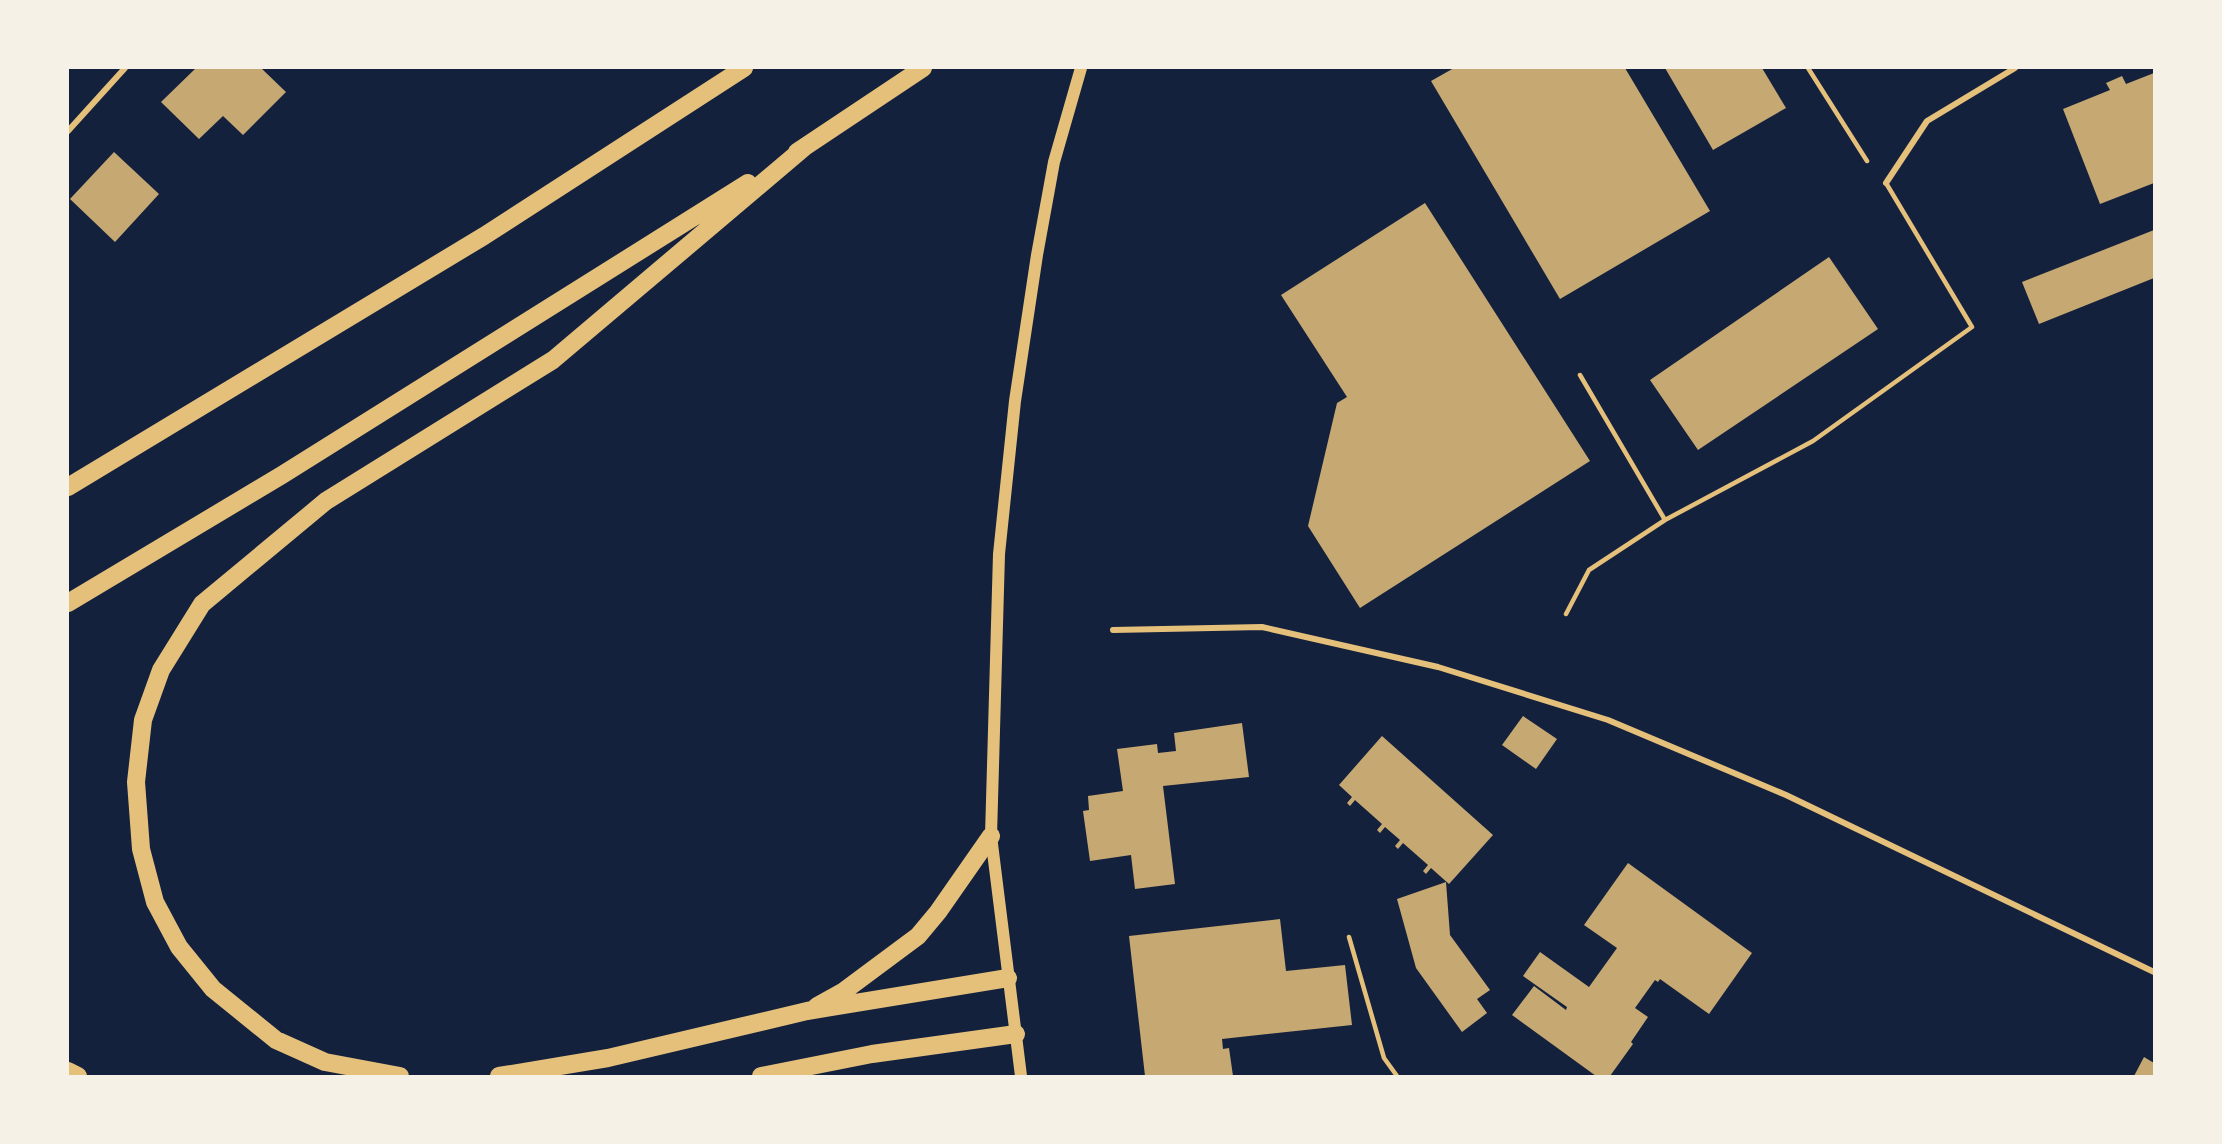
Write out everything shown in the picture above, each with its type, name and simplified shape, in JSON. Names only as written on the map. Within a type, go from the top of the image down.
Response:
[{"type":"highway","points":[[68,487],[484,236],[744,68]]},
{"type":"highway","points":[[68,603],[292,469],[806,146],[922,68]]},
{"type":"highway","points":[[400,1077],[325,1062],[276,1040],[213,989],[178,947],[155,902],[141,849],[136,782],[143,720],[161,670],[202,604],[326,501],[553,360],[806,146]]},
{"type":"highway","points":[[807,1011],[844,990],[918,936],[938,912],[991,836]]},
{"type":"highway","points":[[499,1077],[608,1058],[807,1011],[1008,978]]},
{"type":"highway","points":[[761,1077],[872,1054],[1016,1034]]},
{"type":"highway","points":[[68,1071],[78,1077]]},
{"type":"main road","points":[[1022,1077],[991,836],[999,554],[1015,401],[1054,162],[1081,68]]},
{"type":"street","points":[[68,130],[125,68]]},
{"type":"street","points":[[1886,183],[1927,121],[2015,68]]},
{"type":"street","points":[[1113,630],[1262,627],[1438,667],[1608,720],[1786,795],[2154,972]]},
{"type":"lane","points":[[1808,68],[1867,161]]},
{"type":"lane","points":[[1566,614],[1588,570],[1665,520],[1813,441],[1972,327],[1886,183]]},
{"type":"lane","points":[[1580,375],[1665,520]]},
{"type":"lane","points":[[1349,937],[1384,1058],[1396,1077]]},
{"type":"building","points":[[196,68],[261,68],[286,92],[243,135],[223,116],[199,139],[161,102]]},
{"type":"building","points":[[1454,68],[1625,68],[1710,211],[1560,299],[1431,81]]},
{"type":"building","points":[[1665,68],[1762,68],[1786,108],[1713,150]]},
{"type":"building","points":[[2154,73],[2154,183],[2100,204],[2063,109],[2110,90],[2106,83],[2122,76],[2126,84]]},
{"type":"building","points":[[114,152],[159,194],[115,242],[70,199]]},
{"type":"building","points":[[1425,203],[1590,461],[1360,608],[1308,526],[1337,403],[1347,397],[1281,295]]},
{"type":"building","points":[[2154,230],[2154,278],[2039,324],[2022,282]]},
{"type":"building","points":[[1829,257],[1878,329],[1698,450],[1650,380]]},
{"type":"building","points":[[1523,716],[1557,739],[1536,769],[1502,745]]},
{"type":"building","points":[[1242,723],[1249,777],[1163,786],[1175,884],[1135,889],[1131,855],[1090,861],[1083,811],[1089,810],[1088,796],[1123,791],[1117,749],[1157,744],[1158,753],[1176,751],[1174,733]]},
{"type":"building","points":[[1382,736],[1493,835],[1449,884],[1431,868],[1426,874],[1423,871],[1428,865],[1403,843],[1398,849],[1395,846],[1400,840],[1385,827],[1380,833],[1377,830],[1382,824],[1355,800],[1350,806],[1347,803],[1352,797],[1339,785]]},
{"type":"building","points":[[1628,863],[1752,953],[1709,1014],[1660,979],[1658,982],[1655,980],[1635,1008],[1648,1017],[1631,1042],[1633,1044],[1610,1076],[1596,1076],[1512,1015],[1534,986],[1566,1010],[1567,1007],[1523,976],[1540,952],[1589,987],[1617,948],[1584,925]]},
{"type":"building","points":[[1446,882],[1450,935],[1490,990],[1477,999],[1487,1013],[1462,1032],[1416,968],[1397,899]]},
{"type":"building","points":[[1280,919],[1286,971],[1345,965],[1352,1025],[1222,1039],[1223,1049],[1229,1048],[1233,1076],[1145,1076],[1129,936]]},
{"type":"building","points":[[2144,1057],[2154,1063],[2154,1076],[2134,1076]]}]
